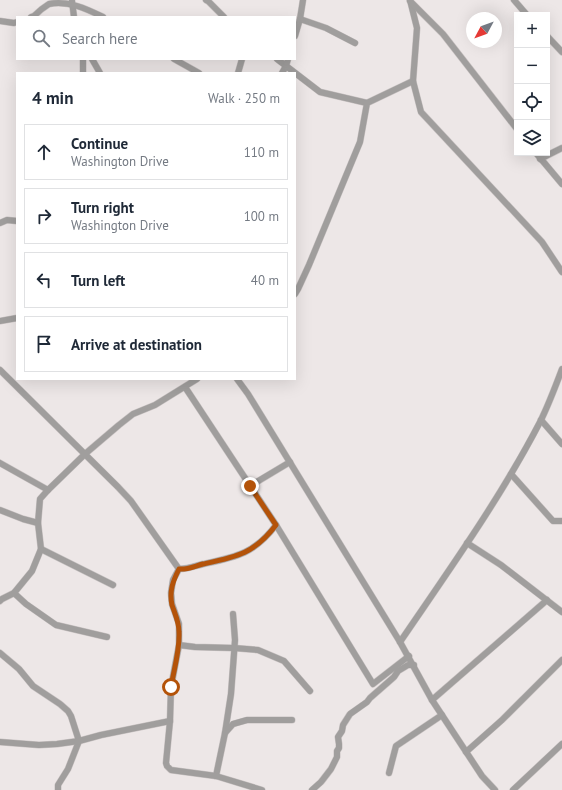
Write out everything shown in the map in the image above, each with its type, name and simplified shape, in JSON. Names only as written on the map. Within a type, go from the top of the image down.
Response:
[{"type":"street","points":[[206,0],[223,16]]},
{"type":"street","points":[[296,33],[303,0]]},
{"type":"street","points":[[514,0],[524,12]]},
{"type":"street","points":[[71,1],[74,16]]},
{"type":"street","points":[[34,16],[47,2],[58,3],[71,1],[101,16]]},
{"type":"street","points":[[410,1],[417,28],[413,81],[421,112],[542,242],[562,272]]},
{"type":"street","points":[[410,1],[443,34],[514,125]]},
{"type":"street","points":[[300,19],[326,28],[355,43]]},
{"type":"street","points":[[0,21],[16,22]]},
{"type":"street","points":[[550,39],[562,52]]},
{"type":"street","points":[[83,60],[83,72]]},
{"type":"street","points":[[93,60],[99,72]]},
{"type":"street","points":[[176,60],[197,72]]},
{"type":"street","points":[[238,72],[242,60]]},
{"type":"street","points":[[282,72],[287,62],[320,92],[367,104],[413,81]]},
{"type":"street","points":[[296,292],[309,265],[360,142],[367,104]]},
{"type":"street","points":[[540,159],[562,148]]},
{"type":"street","points":[[538,156],[562,184]]},
{"type":"street","points":[[0,222],[16,220]]},
{"type":"street","points":[[0,321],[16,318]]},
{"type":"street","points":[[0,370],[131,501],[179,569],[185,570],[237,556],[258,544],[269,535],[276,525]]},
{"type":"street","points":[[400,642],[467,543],[511,474],[541,420],[562,370]]},
{"type":"street","points":[[1,599],[14,593],[32,571],[41,549],[38,523],[40,499],[85,454],[133,414],[155,404],[195,380]]},
{"type":"street","points":[[238,380],[248,394],[409,656],[432,700],[482,776],[495,790]]},
{"type":"street","points":[[185,386],[276,525],[372,684],[374,693]]},
{"type":"street","points":[[541,420],[562,444]]},
{"type":"street","points":[[250,486],[290,462]]},
{"type":"street","points":[[0,463],[48,490]]},
{"type":"street","points":[[511,474],[553,521],[562,521]]},
{"type":"street","points":[[0,510],[38,523]]},
{"type":"street","points":[[467,543],[501,565],[562,612]]},
{"type":"street","points":[[41,549],[113,585]]},
{"type":"street","points":[[179,569],[173,580],[171,593],[172,604],[179,624],[179,645],[171,687],[167,766],[171,770],[216,776],[262,790]]},
{"type":"street","points":[[14,593],[26,604],[56,625],[106,637]]},
{"type":"street","points":[[432,700],[547,600]]},
{"type":"street","points":[[216,776],[231,694],[235,640],[233,614]]},
{"type":"street","points":[[179,645],[258,650],[284,661],[310,691]]},
{"type":"street","points":[[0,653],[20,669],[33,686],[68,711],[71,716],[78,741],[68,769],[58,785],[58,790]]},
{"type":"street","points":[[372,684],[409,656]]},
{"type":"street","points":[[404,667],[409,656]]},
{"type":"street","points":[[466,752],[502,720],[562,660]]},
{"type":"street","points":[[312,790],[321,782],[331,769],[337,757],[337,751],[339,748],[338,737],[350,714],[367,702],[374,693],[404,667],[408,665],[414,666]]},
{"type":"street","points":[[372,684],[380,688]]},
{"type":"street","points":[[389,773],[396,746],[442,715]]},
{"type":"street","points":[[225,733],[233,724],[247,720],[292,720]]},
{"type":"street","points":[[0,742],[39,745],[57,744],[170,722]]},
{"type":"street","points":[[513,790],[562,744]]},
{"type":"route","points":[[171,687],[179,645],[179,624],[172,604],[171,593],[173,580],[179,569],[185,570],[237,556],[258,544],[269,535],[276,525],[250,486]]}]
